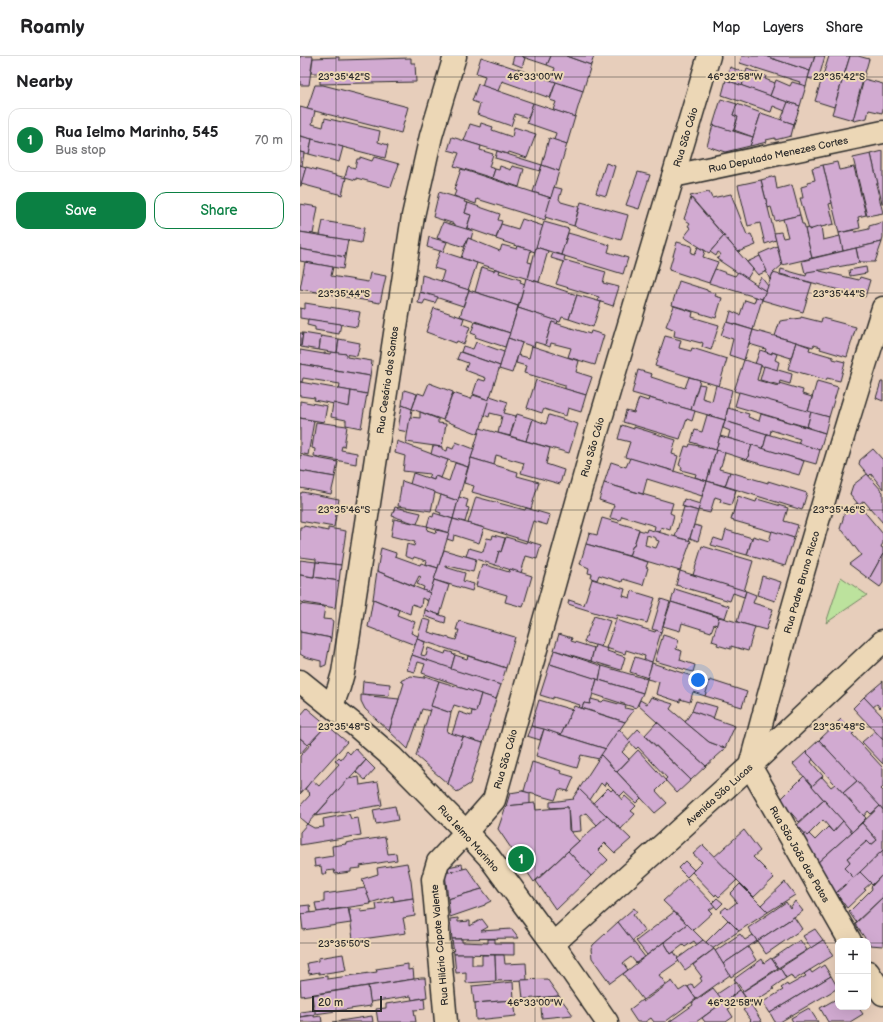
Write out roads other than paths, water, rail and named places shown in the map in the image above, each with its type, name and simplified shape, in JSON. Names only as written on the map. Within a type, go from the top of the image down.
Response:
[{"type":"street","name":"Rua Cesário dos Santos","points":[[332,706],[343,673],[413,216],[431,136],[455,56]]},
{"type":"street","name":"Rua São Cáio","points":[[466,832],[494,800],[591,452],[709,56]]},
{"type":"street","name":"Rua Deputado Menezes Cortes","points":[[673,176],[883,132]]},
{"type":"street","name":"Rua Padre Bruno Ricco","points":[[750,766],[774,675],[856,394],[883,308]]},
{"type":"street","name":"Avenida São Lucas","points":[[553,944],[750,766],[883,641]]},
{"type":"street","name":"Rua Ielmo Marinho","points":[[300,681],[392,757],[489,857],[553,944],[607,1022]]},
{"type":"street","name":"Rua São João dos Patos","points":[[750,766],[848,938]]},
{"type":"street","name":"Rua Hilário Capote Valente","points":[[446,1022],[432,879],[438,862],[466,832]]},
{"type":"place","name":"Rua Ielmo Marinho, 545","points":[[521,859]]}]
